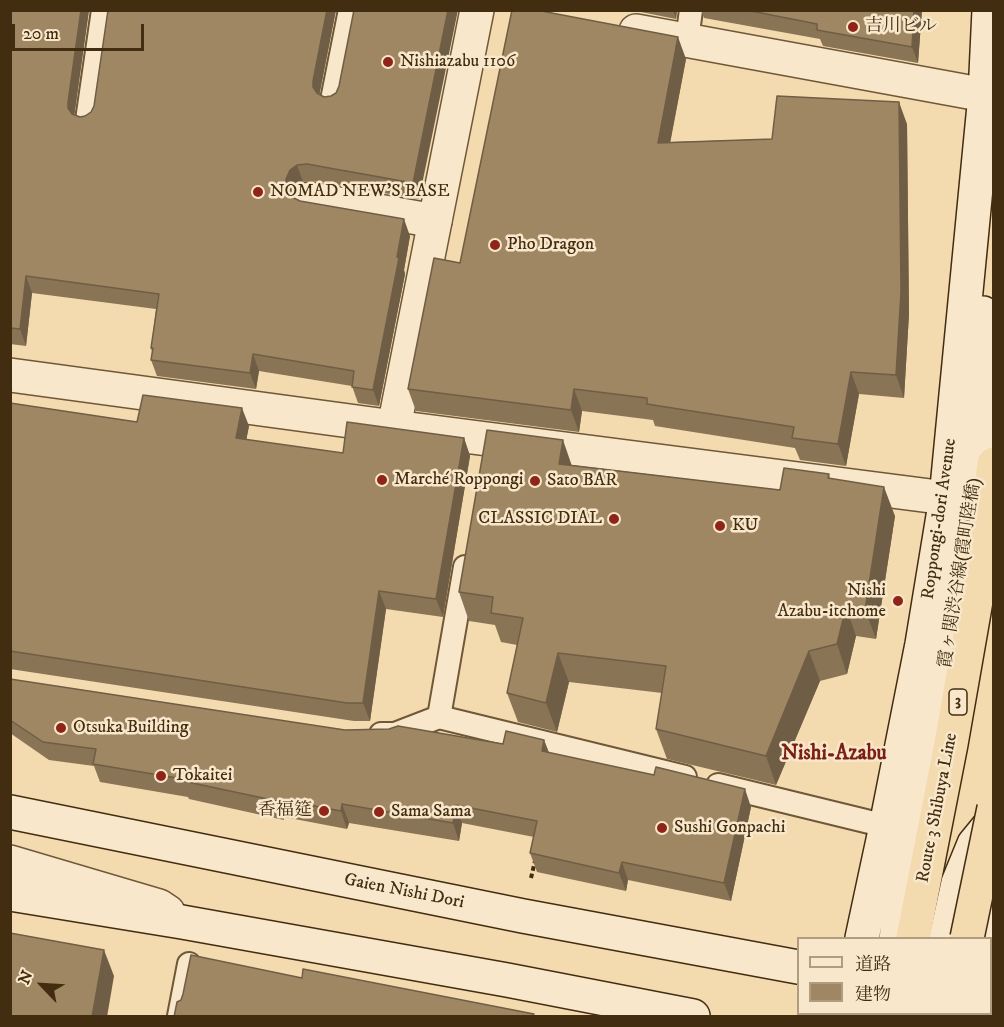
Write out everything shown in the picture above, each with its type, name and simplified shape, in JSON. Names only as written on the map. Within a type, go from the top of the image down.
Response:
[{"type":"highway","name":"Route 3 Shibuya Line","points":[[913,937],[980,578],[993,464]]},
{"type":"highway","points":[[967,937],[993,808]]},
{"type":"main road","points":[[394,427],[477,10]]},
{"type":"main road","points":[[606,25],[689,25],[985,95],[989,10]]},
{"type":"main road","name":"霞ヶ関渋谷線(霞町陸橋)","points":[[896,937],[965,572],[982,425],[985,95]]},
{"type":"main road","name":"Roppongi-dori Avenue","points":[[862,937],[922,644],[946,498],[985,95]]},
{"type":"main road","points":[[310,199],[435,221]]},
{"type":"main road","points":[[10,375],[394,427],[485,450],[946,498]]},
{"type":"main road","name":"Gaien Nishi Dori","points":[[10,812],[524,916],[797,967]]},
{"type":"main road","points":[[946,937],[962,873],[974,844],[993,821]]},
{"type":"main road","points":[[10,862],[159,906],[182,922]]},
{"type":"main road","points":[[984,937],[993,890]]},
{"type":"main road","points":[[10,894],[507,980],[693,1017]]},
{"type":"lane","points":[[87,120],[103,10]]},
{"type":"lane","points":[[332,100],[350,10]]},
{"type":"lane","points":[[439,717],[469,543]]},
{"type":"lane","points":[[363,735],[395,734],[439,717],[886,826]]},
{"type":"lane","points":[[179,1017],[189,964]]},
{"type":"path","points":[[531,882],[535,859]]},
{"type":"building","points":[[10,10],[81,10],[68,102],[68,108],[72,114],[80,117],[91,112],[94,106],[108,10],[327,10],[313,81],[313,87],[317,93],[324,97],[336,93],[339,86],[354,10],[448,10],[413,183],[307,164],[297,165],[290,170],[286,179],[287,190],[292,197],[300,201],[404,219],[397,257],[399,258],[373,390],[352,387],[354,371],[253,354],[250,373],[151,360],[159,294],[26,276],[20,329],[10,328]]},
{"type":"building","points":[[512,10],[536,10],[678,37],[658,143],[772,139],[777,96],[899,102],[901,292],[896,375],[851,372],[838,444],[792,438],[794,427],[647,404],[647,398],[574,389],[571,410],[408,389],[434,258],[460,263]]},
{"type":"building","points":[[746,10],[914,10],[912,47],[817,30],[817,24]]},
{"type":"building","points":[[143,395],[242,408],[236,438],[343,453],[347,422],[464,438],[436,599],[379,591],[363,703],[347,703],[10,651],[10,403],[137,422]]},
{"type":"building","points":[[487,430],[563,440],[559,464],[780,490],[784,468],[829,474],[828,478],[884,487],[865,610],[846,607],[837,644],[809,651],[766,756],[656,729],[666,666],[558,653],[546,703],[507,693],[523,618],[491,613],[493,597],[459,592]]},
{"type":"building","points":[[10,679],[345,730],[389,729],[398,726],[503,744],[506,731],[544,740],[542,751],[654,775],[656,767],[745,789],[724,883],[622,862],[619,873],[530,853],[537,821],[456,805],[453,823],[342,804],[341,811],[277,799],[277,801],[183,781],[183,779],[93,764],[96,749],[43,742],[10,720]]},
{"type":"building","points":[[10,933],[104,950],[92,1017],[10,1017]]},
{"type":"building","points":[[191,955],[302,978],[303,969],[534,1014],[533,1016],[537,1017],[174,1017],[177,1002],[181,1000],[183,994]]},
{"type":"place","name":"吉川ビル","points":[[853,27]]},
{"type":"place","name":"Nishiazabu 1106","points":[[388,62]]},
{"type":"place","name":"NOMAD NEW'S BASE","points":[[258,192]]},
{"type":"place","name":"Pho Dragon","points":[[495,245]]},
{"type":"place","name":"Marché Roppongi","points":[[382,480]]},
{"type":"place","name":"Sato BAR","points":[[535,481]]},
{"type":"place","name":"CLASSIC DIAL","points":[[614,519]]},
{"type":"place","name":"KU","points":[[720,526]]},
{"type":"place","name":"Nishi Azabu-itchome","points":[[898,601]]},
{"type":"place","name":"Otsuka Building","points":[[61,728]]},
{"type":"place","name":"Tokaitei","points":[[161,776]]},
{"type":"place","name":"香福筵","points":[[324,811]]},
{"type":"place","name":"Sama Sama","points":[[379,812]]},
{"type":"place","name":"Sushi Gonpachi","points":[[662,828]]},
{"type":"district","name":"Nishi-Azabu","points":[[834,755]]}]
